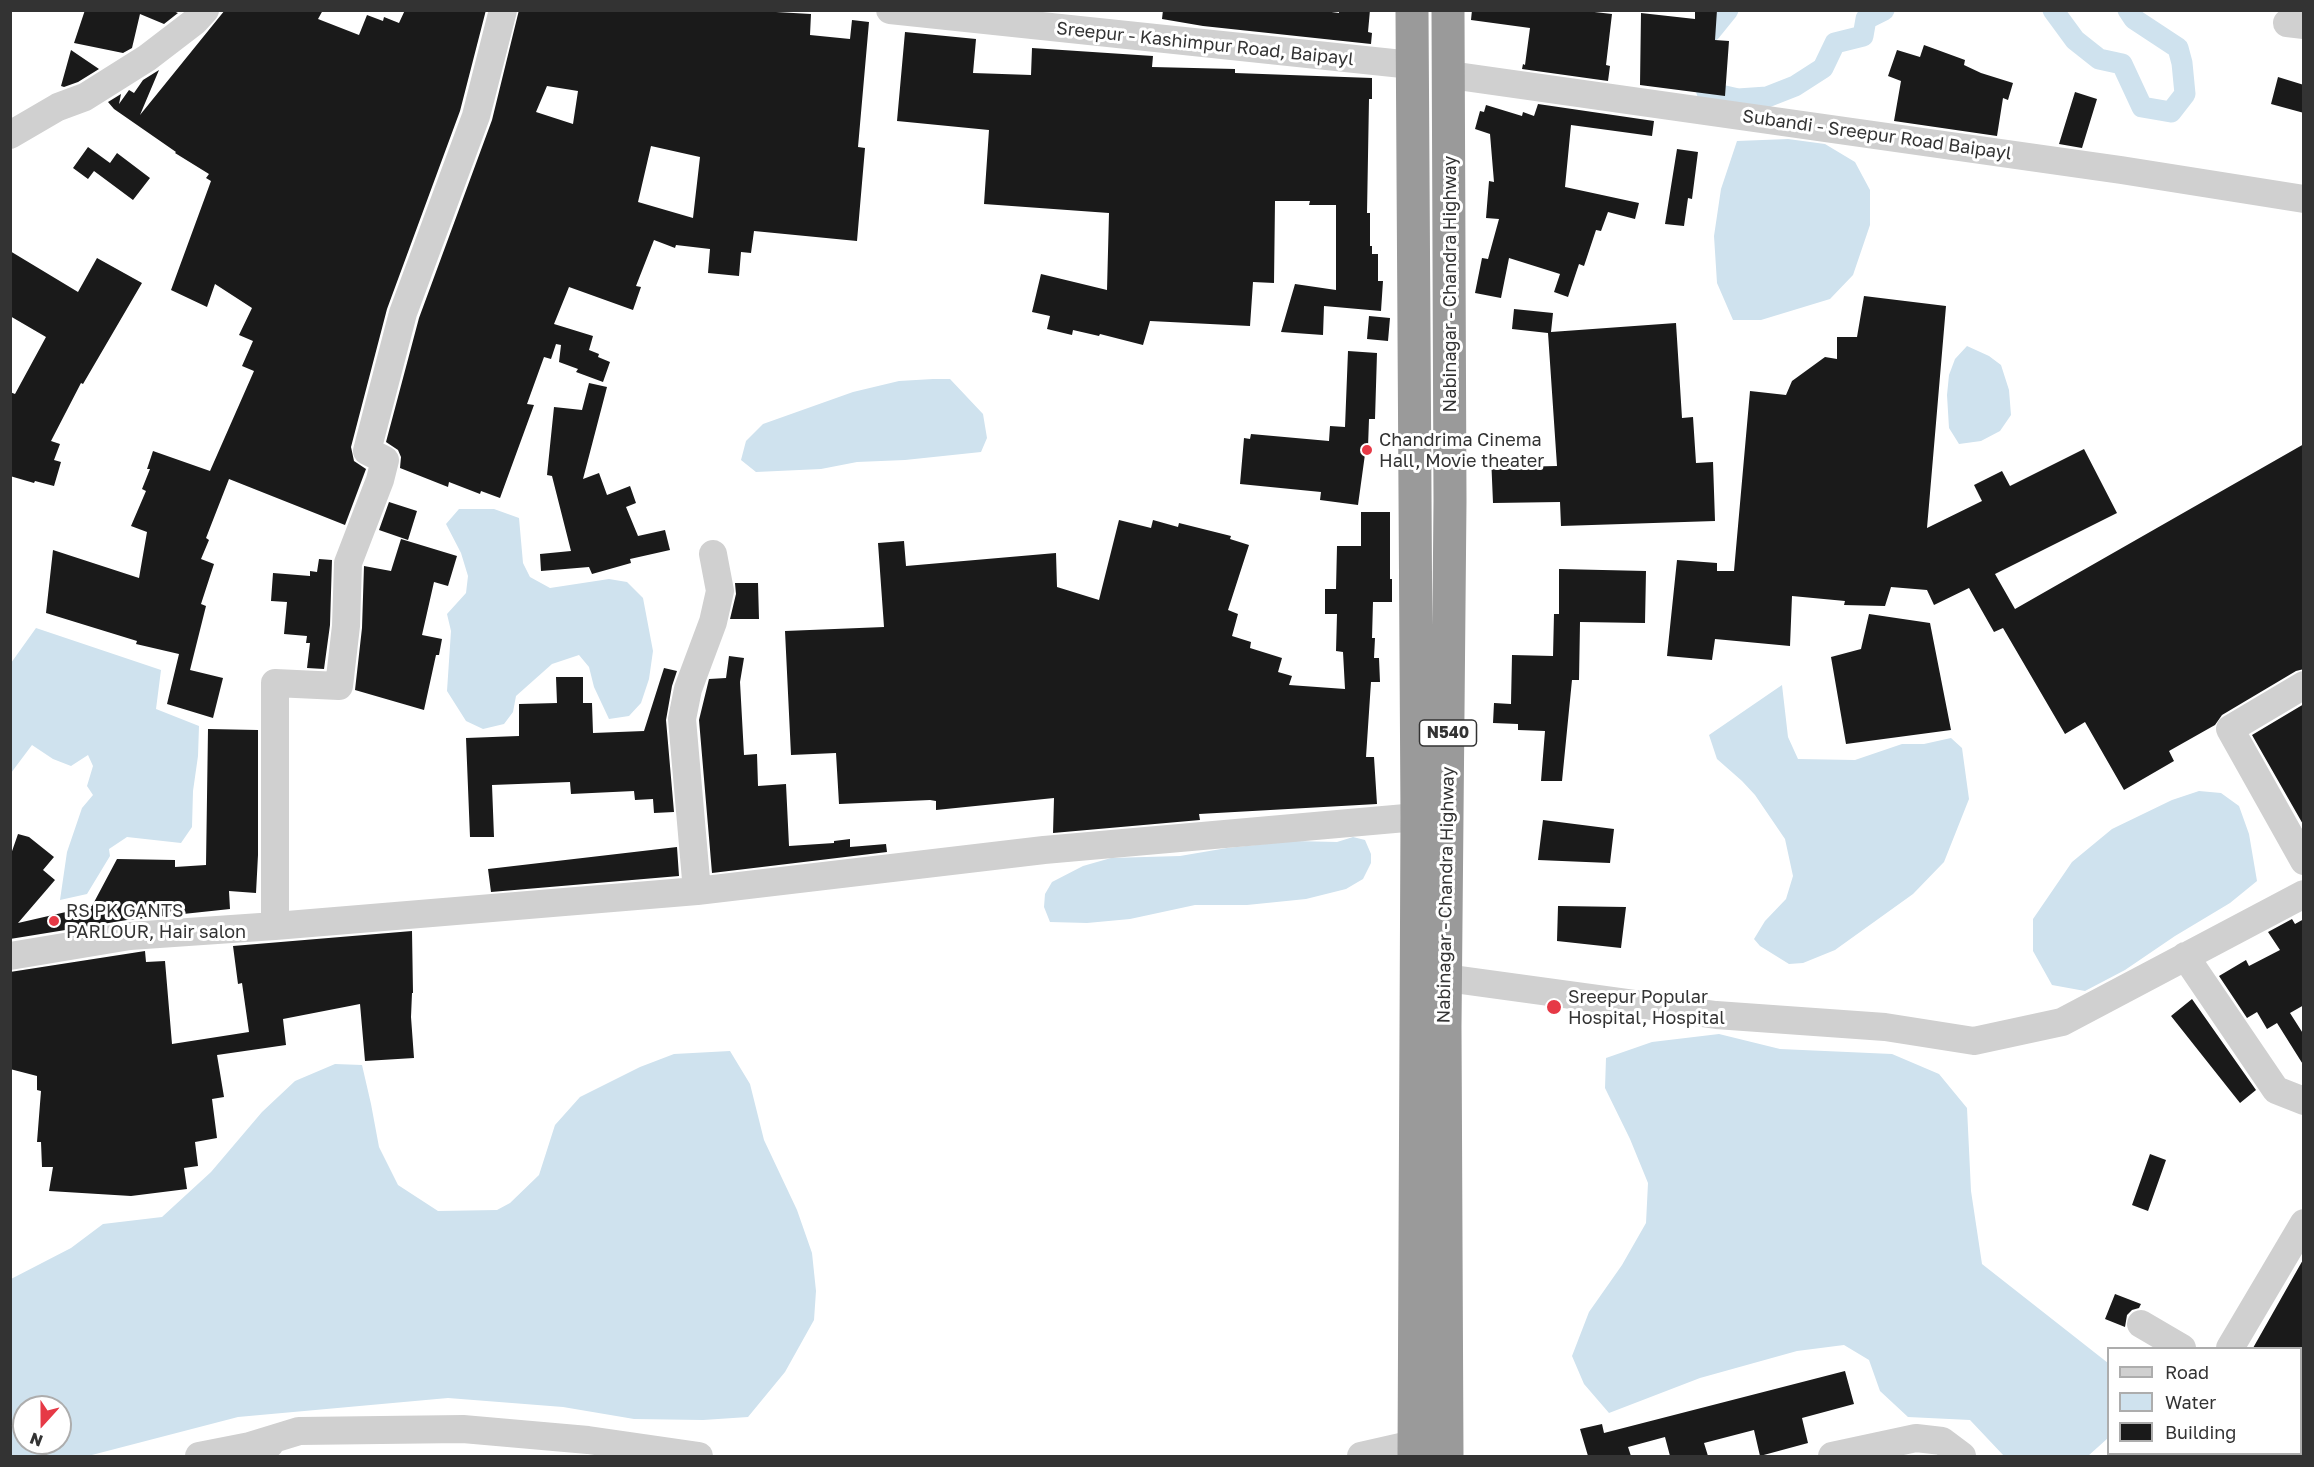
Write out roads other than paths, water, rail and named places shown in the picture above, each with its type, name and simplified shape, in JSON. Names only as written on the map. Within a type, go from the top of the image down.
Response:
[{"type":"highway","name":"Nabinagar - Chandra Highway","points":[[1412,10],[1417,817],[1414,1450]]},
{"type":"highway","name":"Nabinagar - Chandra Highway","points":[[1447,1456],[1446,978],[1450,501],[1448,10]]},
{"type":"street","points":[[10,135],[58,106],[86,97],[147,58],[194,22],[205,10]]},
{"type":"street","points":[[275,926],[275,683],[339,686],[346,626],[348,563],[386,460],[367,451],[403,313],[476,116],[503,10]]},
{"type":"street","name":"Sreepur - Kashimpur Road, Baipayl","points":[[890,10],[1412,65]]},
{"type":"street","name":"Subandi - Sreepur Road Baipayl","points":[[1450,75],[2121,170],[2304,199]]},
{"type":"street","points":[[696,891],[682,719],[688,689],[713,622],[720,591],[713,554]]},
{"type":"street","points":[[2304,685],[2230,729],[2304,861]]},
{"type":"street","points":[[10,956],[130,936],[696,891],[1044,850],[1417,817]]},
{"type":"street","points":[[1446,978],[1716,1015],[1885,1027],[1974,1041],[2062,1022],[2304,894]]},
{"type":"street","points":[[2186,956],[2276,1090],[2304,1101]]},
{"type":"street","points":[[2231,1347],[2304,1223]]},
{"type":"street","points":[[2141,1324],[2180,1347]]},
{"type":"street","points":[[250,1446],[299,1431],[463,1429],[588,1440],[699,1456]]},
{"type":"street","points":[[198,1456],[250,1446],[358,1437],[526,1448],[607,1456]]},
{"type":"street","points":[[1832,1456],[1916,1438],[1942,1441],[1962,1456]]},
{"type":"street","points":[[1361,1456],[1414,1450]]},
{"type":"street","points":[[2248,1455],[2266,1455]]},
{"type":"water","points":[[1788,139],[1825,144],[1855,162],[1870,190],[1870,225],[1853,275],[1830,299],[1761,320],[1733,320],[1717,283],[1714,236],[1721,189],[1737,141]]},
{"type":"water","points":[[1967,346],[1989,356],[2001,365],[2009,390],[2011,415],[2000,431],[1981,441],[1959,444],[1949,428],[1947,395],[1949,375],[1955,359]]},
{"type":"water","points":[[950,379],[983,414],[987,438],[981,452],[905,460],[857,462],[821,469],[756,472],[741,460],[746,441],[763,424],[853,392],[899,381]]},
{"type":"water","points":[[459,509],[494,509],[519,518],[523,563],[530,577],[550,588],[609,579],[627,582],[643,598],[653,651],[649,679],[641,703],[629,716],[609,719],[594,687],[589,667],[579,655],[552,664],[516,696],[513,712],[504,724],[483,729],[466,721],[447,691],[451,631],[447,614],[466,593],[468,576],[461,553],[446,524]]},
{"type":"water","points":[[36,628],[161,670],[156,709],[199,726],[192,827],[181,843],[127,837],[109,849],[110,856],[87,894],[60,900],[67,852],[82,808],[93,795],[87,786],[93,766],[88,755],[71,766],[53,759],[32,745],[11,773],[11,663]]},
{"type":"water","points":[[1782,685],[1788,737],[1798,759],[1855,760],[1902,744],[1924,744],[1951,738],[1962,748],[1969,799],[1944,862],[1913,894],[1835,950],[1803,963],[1789,964],[1760,946],[1754,939],[1765,921],[1786,899],[1793,876],[1785,839],[1755,795],[1717,759],[1709,735]]},
{"type":"water","points":[[2199,791],[2221,793],[2239,806],[2249,834],[2257,881],[2230,903],[2125,970],[2085,991],[2052,985],[2033,951],[2033,919],[2072,862],[2112,829],[2172,800]]},
{"type":"water","points":[[1353,837],[1365,840],[1371,854],[1371,863],[1363,879],[1346,889],[1306,899],[1247,905],[1195,905],[1130,919],[1087,923],[1050,922],[1044,907],[1045,894],[1052,882],[1083,866],[1111,858],[1180,856],[1227,848],[1294,841],[1337,842]]},
{"type":"water","points":[[1719,1034],[1780,1049],[1892,1054],[1939,1074],[1967,1108],[1971,1191],[1982,1264],[2107,1362],[2107,1439],[2088,1456],[2004,1456],[1970,1420],[1908,1417],[1880,1391],[1869,1360],[1844,1345],[1797,1351],[1700,1378],[1609,1413],[1584,1384],[1572,1356],[1589,1312],[1622,1265],[1646,1223],[1648,1183],[1605,1088],[1606,1058],[1652,1042]]},
{"type":"water","points":[[730,1051],[750,1084],[764,1140],[797,1210],[812,1253],[816,1291],[814,1320],[785,1372],[748,1417],[703,1420],[634,1419],[563,1407],[448,1398],[238,1417],[88,1456],[11,1456],[11,1279],[71,1248],[103,1224],[162,1217],[211,1172],[262,1112],[295,1081],[335,1064],[362,1065],[379,1147],[398,1185],[438,1211],[497,1210],[510,1203],[539,1175],[555,1125],[580,1097],[640,1067],[674,1054]]},
{"type":"waterway","points":[[1699,43],[1700,37],[1711,31],[1728,10]]},
{"type":"waterway","points":[[1704,82],[1707,92],[1738,99],[1767,97],[1795,86],[1823,68],[1835,43],[1863,36],[1866,19],[1884,10]]},
{"type":"waterway","points":[[2053,10],[2075,40],[2099,59],[2122,64],[2142,107],[2171,112],[2185,94],[2178,48],[2134,19],[2128,10]]},
{"type":"place","name":"Chandrima Cinema Hall, Movie theater","points":[[1367,450]]},
{"type":"place","name":"RS PK GANTS PARLOUR, Hair salon","points":[[54,921]]},
{"type":"place","name":"Sreepur Popular Hospital, Hospital","points":[[1554,1007]]}]
